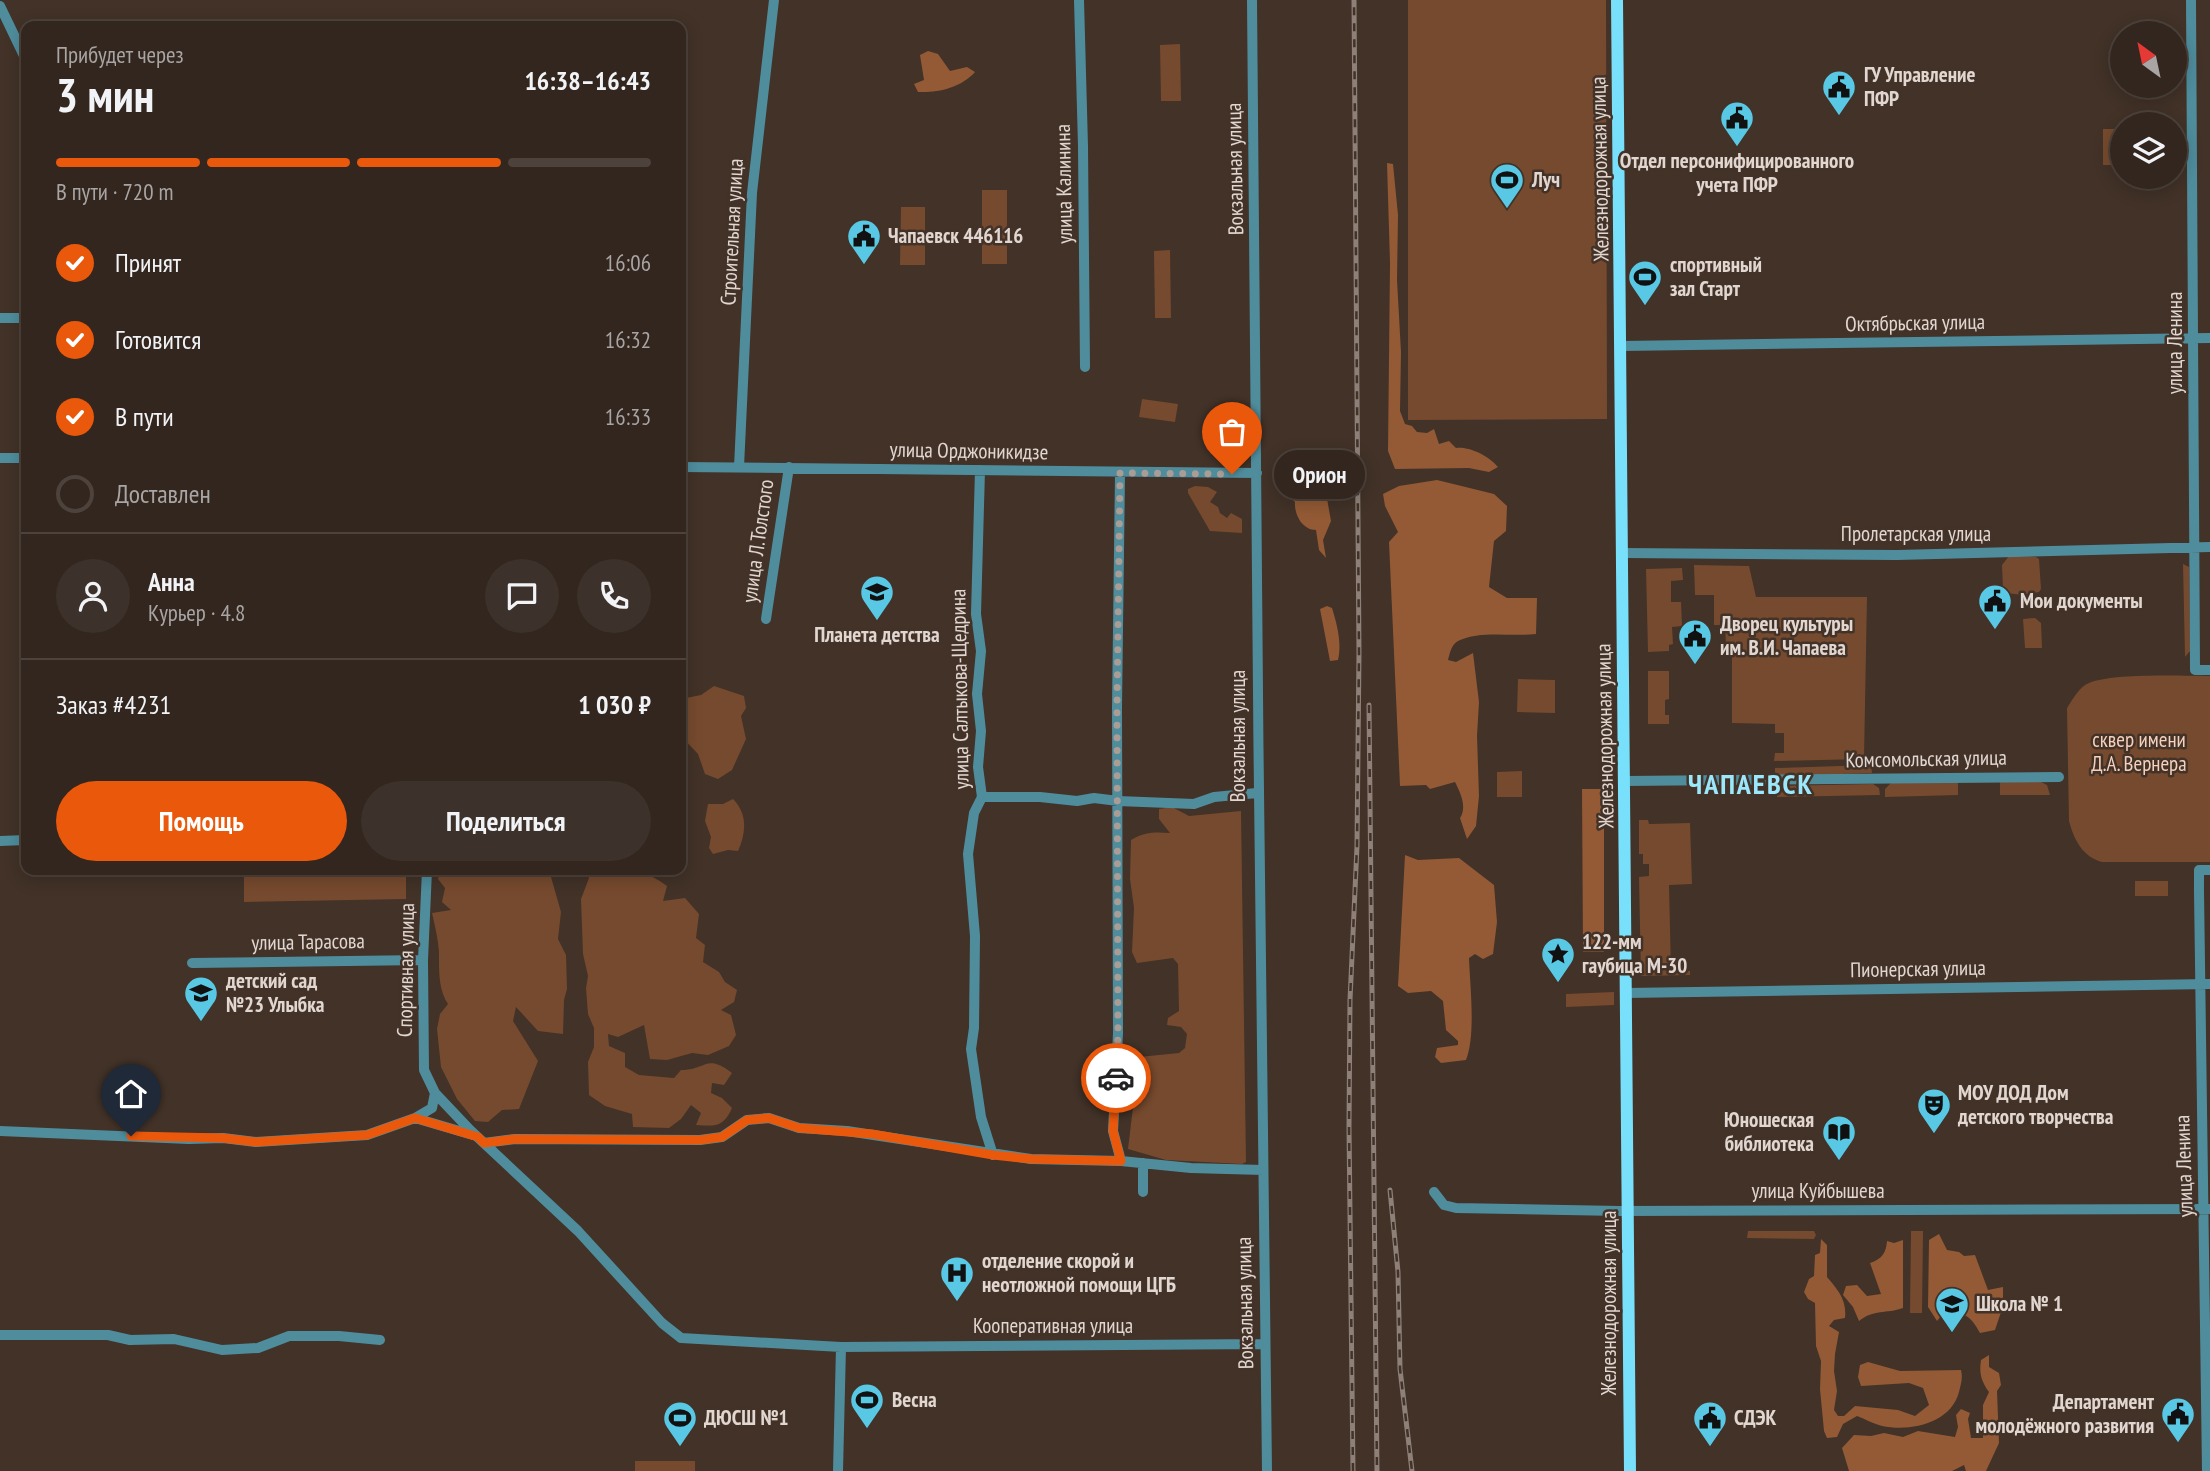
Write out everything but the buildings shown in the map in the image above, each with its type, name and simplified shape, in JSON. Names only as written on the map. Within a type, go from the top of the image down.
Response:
[{"type":"main road","name":"Железнодорожная улица","points":[[1618,0],[1630,1471]]},
{"type":"street","name":"Строительная улица","points":[[738,467],[752,193],[774,0]]},
{"type":"street","name":"улица Калинина","points":[[1079,0],[1085,367]]},
{"type":"street","name":"Вокзальная улица","points":[[1252,0],[1267,1471]]},
{"type":"street","name":"улица Ленина","points":[[2191,0],[2194,670],[2210,670]]},
{"type":"street","points":[[0,6],[21,50]]},
{"type":"street","points":[[0,318],[21,318]]},
{"type":"street","name":"Октябрьская улица","points":[[1621,346],[2210,338]]},
{"type":"street","points":[[0,458],[21,458]]},
{"type":"street","name":"улица Орджоникидзе","points":[[686,467],[1257,473]]},
{"type":"street","name":"улица Л.Толстого","points":[[766,619],[789,467]]},
{"type":"street","name":"улица Салтыкова-Щедрина","points":[[980,470],[976,614],[981,651],[977,694],[981,731],[978,767],[982,797],[975,813],[968,854],[975,936],[974,1028],[971,1049],[981,1117],[993,1155]]},
{"type":"street","points":[[1120,473],[1118,1033],[1113,1131],[1121,1161]]},
{"type":"street","name":"Пролетарская улица","points":[[1623,553],[1909,555],[2210,547]]},
{"type":"street","name":"Комсомольская улица","points":[[1625,781],[2059,777]]},
{"type":"street","points":[[982,797],[1077,800],[1094,798],[1194,804],[1214,797],[1258,793]]},
{"type":"street","points":[[0,841],[21,840]]},
{"type":"street","name":"улица Ленина","points":[[2207,1471],[2207,1209],[2200,870],[2210,870]]},
{"type":"street","name":"Спортивная улица","points":[[424,1070],[423,960],[427,875]]},
{"type":"street","name":"улица Тарасова","points":[[192,963],[423,960]]},
{"type":"street","name":"Пионерская улица","points":[[1626,993],[2204,984]]},
{"type":"street","name":"Кооперативная улица","points":[[424,1070],[435,1093],[578,1231],[662,1323],[681,1338],[841,1347],[1265,1344]]},
{"type":"street","points":[[0,1131],[223,1138],[256,1142],[367,1135],[415,1118],[432,1108],[435,1093]]},
{"type":"street","points":[[415,1118],[481,1140],[700,1140],[722,1137],[747,1120],[769,1118],[799,1128],[859,1132],[1031,1159],[1121,1161],[1191,1168],[1263,1170]]},
{"type":"street","points":[[1143,1163],[1143,1192]]},
{"type":"street","name":"улица Куйбышева","points":[[1434,1192],[1444,1205],[1456,1208],[1628,1211],[2207,1209]]},
{"type":"street","points":[[0,1335],[108,1335],[130,1340],[174,1339],[222,1350],[258,1348],[289,1336],[339,1336],[380,1340]]},
{"type":"street","points":[[838,1471],[841,1347]]},
{"type":"green space","name":"Луч","points":[[1408,0],[1606,0],[1607,419],[1408,420]]},
{"type":"green space","points":[[1180,44],[1181,101],[1161,101],[1160,45]]},
{"type":"green space","points":[[2103,129],[2110,129],[2110,165],[2103,165]]},
{"type":"green space","points":[[982,190],[1007,190],[1007,264],[982,264]]},
{"type":"green space","points":[[901,207],[925,207],[925,265],[900,265]]},
{"type":"green space","points":[[1170,250],[1171,318],[1155,318],[1154,251]]},
{"type":"green space","points":[[1142,399],[1178,404],[1175,422],[1139,417]]},
{"type":"green space","points":[[1195,486],[1208,487],[1217,492],[1210,502],[1227,518],[1231,513],[1242,519],[1242,533],[1210,531],[1188,493],[1188,489]]},
{"type":"green space","points":[[2009,556],[2039,559],[2039,592],[2023,595],[2006,593],[2003,589],[2002,565]]},
{"type":"green space","points":[[2183,564],[2189,567],[2190,651],[2185,657]]},
{"type":"green space","points":[[1694,565],[1749,566],[1756,597],[1867,597],[1864,759],[1774,761],[1775,753],[1784,753],[1784,733],[1775,733],[1775,724],[1732,723],[1732,645],[1726,645],[1725,625],[1714,625],[1714,595],[1695,595]]},
{"type":"green space","points":[[1682,568],[1683,580],[1671,581],[1671,602],[1681,602],[1682,626],[1672,627],[1673,644],[1669,645],[1669,651],[1648,652],[1646,569]]},
{"type":"green space","points":[[2035,618],[2041,623],[2042,648],[2025,648],[2023,619]]},
{"type":"green space","points":[[1648,671],[1669,671],[1669,699],[1665,700],[1665,715],[1669,715],[1669,724],[1648,724]]},
{"type":"green space","name":"сквер имени Д.А. Вернера","points":[[2148,676],[2210,676],[2210,862],[2095,860],[2077,841],[2069,821],[2067,708],[2079,690],[2100,680]]},
{"type":"green space","points":[[1518,679],[1555,680],[1555,713],[1517,712]]},
{"type":"green space","points":[[714,686],[744,696],[746,708],[741,716],[746,739],[732,770],[718,779],[705,774],[698,754],[686,741],[686,698],[701,695]]},
{"type":"green space","points":[[1871,765],[1872,773],[1775,776],[1775,768]]},
{"type":"green space","points":[[1522,771],[1522,797],[1497,797],[1497,772]]},
{"type":"green space","points":[[1892,782],[1958,782],[1958,795],[1885,797],[1885,789]]},
{"type":"green space","points":[[2000,782],[2041,782],[2047,785],[2050,795],[2000,795]]},
{"type":"green space","points":[[1873,784],[1879,788],[1880,795],[1777,797],[1777,786]]},
{"type":"green space","points":[[733,799],[743,817],[741,844],[738,851],[728,850],[713,854],[709,848],[711,837],[705,821],[708,804],[723,804]]},
{"type":"green space","points":[[1172,807],[1189,816],[1241,811],[1246,1162],[1242,1164],[1166,1160],[1128,1149],[1139,1057],[1179,1053],[1185,1048],[1187,1034],[1181,1027],[1167,1025],[1168,1018],[1179,1011],[1178,964],[1173,958],[1137,963],[1132,952],[1134,908],[1130,879],[1131,840],[1150,833],[1170,833],[1159,819],[1159,809]]},
{"type":"green space","points":[[1639,820],[1648,820],[1649,824],[1690,823],[1692,884],[1669,885],[1671,971],[1690,971],[1690,975],[1641,976],[1639,877],[1649,876],[1649,864],[1643,864],[1643,854],[1639,854]]},
{"type":"green space","points":[[244,875],[406,875],[406,899],[244,902]]},
{"type":"green space","points":[[439,875],[550,875],[561,912],[558,939],[566,955],[567,989],[563,1034],[538,1031],[516,1007],[513,1021],[538,1061],[519,1109],[502,1110],[488,1122],[475,1121],[457,1099],[441,1067],[437,1029],[440,1014],[448,1004],[441,985],[439,947],[432,913],[451,910],[442,902],[445,888],[438,879]]},
{"type":"green space","points":[[589,875],[648,875],[667,886],[663,901],[685,898],[699,914],[696,938],[705,945],[703,962],[719,972],[725,982],[737,990],[734,1002],[721,1010],[731,1015],[736,1035],[729,1046],[708,1055],[692,1053],[667,1060],[650,1059],[644,1025],[618,1037],[608,1034],[609,1046],[625,1053],[625,1067],[639,1075],[674,1078],[681,1070],[711,1063],[732,1073],[724,1085],[712,1083],[711,1093],[722,1098],[732,1108],[722,1122],[696,1125],[701,1113],[691,1105],[681,1119],[669,1128],[633,1127],[632,1114],[605,1106],[589,1095],[588,1062],[594,1047],[594,1028],[588,1014],[588,976],[583,954],[581,899]]},
{"type":"green space","points":[[2135,881],[2168,881],[2168,896],[2135,896]]},
{"type":"green space","points":[[1614,992],[1614,1005],[1566,1007],[1566,994]]},
{"type":"green space","points":[[1748,1231],[1814,1231],[1816,1235],[1814,1239],[1747,1238]]},
{"type":"green space","points":[[1911,1231],[1923,1231],[1922,1313],[1910,1313]]},
{"type":"green space","points":[[635,1461],[695,1461],[695,1471],[635,1471]]},
{"type":"shaded area","points":[[928,51],[938,54],[950,71],[967,67],[975,72],[963,82],[948,88],[918,92],[914,84],[924,80],[920,55]]},
{"type":"shaded area","points":[[1387,163],[1393,164],[1398,215],[1400,411],[1405,424],[1412,426],[1417,432],[1427,433],[1434,429],[1439,444],[1449,441],[1456,448],[1473,450],[1489,459],[1498,467],[1489,472],[1469,468],[1395,469],[1388,451],[1390,263]]},
{"type":"shaded area","points":[[1298,480],[1314,492],[1322,486],[1326,493],[1331,521],[1323,540],[1326,558],[1319,550],[1316,530],[1307,527],[1300,520],[1295,502],[1288,495],[1287,490]]},
{"type":"shaded area","points":[[1437,480],[1494,494],[1507,506],[1506,531],[1494,541],[1489,587],[1507,598],[1537,598],[1536,634],[1476,636],[1458,641],[1450,652],[1448,660],[1456,662],[1473,653],[1479,702],[1479,796],[1476,826],[1467,839],[1460,818],[1462,800],[1455,782],[1430,789],[1426,785],[1400,786],[1389,542],[1398,532],[1385,506],[1383,494],[1399,486]]},
{"type":"shaded area","points":[[1327,606],[1332,608],[1337,627],[1338,660],[1330,661],[1320,609]]},
{"type":"shaded area","points":[[1582,789],[1604,789],[1604,952],[1583,952]]},
{"type":"shaded area","points":[[1405,855],[1418,860],[1459,858],[1494,885],[1497,922],[1493,954],[1483,959],[1475,954],[1469,958],[1472,1024],[1466,1060],[1441,1063],[1435,1057],[1437,1048],[1458,1045],[1458,1041],[1446,1030],[1443,1001],[1431,991],[1408,993],[1398,986]]},
{"type":"shaded area","points":[[1939,1234],[1947,1250],[1959,1252],[1964,1256],[1975,1255],[1988,1290],[2003,1287],[2003,1306],[1995,1330],[1980,1333],[1966,1316],[1952,1312],[1945,1311],[1937,1321],[1928,1307],[1929,1240]]},
{"type":"shaded area","points":[[1821,1239],[1827,1245],[1827,1277],[1845,1306],[1845,1318],[1834,1320],[1829,1326],[1839,1332],[1835,1354],[1837,1391],[1834,1410],[1838,1416],[1844,1416],[1855,1406],[1898,1410],[1915,1416],[1929,1405],[1923,1388],[1909,1383],[1861,1386],[1858,1377],[1860,1365],[1868,1362],[1900,1371],[1961,1370],[1961,1384],[1955,1403],[1939,1418],[1917,1426],[1893,1428],[1857,1416],[1843,1424],[1837,1437],[1827,1438],[1820,1389],[1821,1361],[1816,1346],[1815,1303],[1808,1299],[1804,1292],[1809,1279],[1814,1276],[1815,1255],[1820,1253]]},
{"type":"shaded area","points":[[1903,1240],[1903,1308],[1875,1313],[1859,1321],[1853,1307],[1843,1295],[1846,1286],[1857,1285],[1867,1296],[1881,1294],[1870,1263],[1883,1255],[1887,1241],[1894,1243]]},
{"type":"shaded area","points":[[1989,1355],[1989,1367],[1999,1373],[2001,1385],[1997,1391],[1999,1443],[1986,1471],[1966,1471],[1964,1465],[1952,1471],[1849,1471],[1842,1448],[1854,1435],[1871,1436],[1884,1433],[1903,1437],[1918,1431],[1955,1437],[1958,1427],[1956,1415],[1961,1409],[1970,1413],[1968,1419],[1971,1438],[1983,1438],[1983,1405],[1989,1392],[1981,1377],[1980,1365],[1981,1360]]},
{"type":"railway","points":[[1353,1471],[1349,1127],[1359,653],[1354,0]]},
{"type":"railway","points":[[1369,705],[1377,1471]]},
{"type":"railway","points":[[1390,1190],[1398,1272],[1400,1369],[1412,1471]]},
{"type":"way so far","points":[[1116,1078],[1120,473],[1232,474]]},
{"type":"place","name":"ГУ Управление ПФР","points":[[1839,117]]},
{"type":"place","name":"Отдел персонифицированного учета ПФР","points":[[1737,148]]},
{"type":"place","name":"Луч","points":[[1507,210]]},
{"type":"place","name":"Чапаевск 446116","points":[[864,266]]},
{"type":"place","name":"спортивный зал Старт","points":[[1645,307]]},
{"type":"place","name":"Орион","points":[[1232,474]]},
{"type":"place","name":"Планета детства","points":[[877,622]]},
{"type":"place","name":"Мои документы","points":[[1995,631]]},
{"type":"place","name":"Дворец культуры им. В.И. Чапаева","points":[[1695,666]]},
{"type":"place","name":"122-мм гаубица М-30","points":[[1558,984]]},
{"type":"place","name":"детский сад №23 Улыбка","points":[[201,1023]]},
{"type":"place","name":"МОУ ДОД Дом детского творчества","points":[[1934,1135]]},
{"type":"place","name":"Юношеская библиотека","points":[[1839,1162]]},
{"type":"place","name":"отделение скорой и неотложной помощи ЦГБ","points":[[957,1303]]},
{"type":"place","name":"Школа № 1","points":[[1952,1334]]},
{"type":"place","name":"Весна","points":[[867,1430]]},
{"type":"place","name":"Департамент молодёжного развития","points":[[2178,1444]]},
{"type":"place","name":"ДЮСШ №1","points":[[680,1448]]},
{"type":"place","name":"СДЭК","points":[[1710,1448]]},
{"type":"district","name":"ЧАПАЕВСК","points":[[1751,784]]},
{"type":"route","points":[[131,1136],[223,1138],[256,1142],[367,1135],[415,1118],[478,1137],[484,1143],[515,1139],[700,1140],[722,1137],[747,1120],[769,1118],[799,1128],[872,1134],[993,1155],[1031,1159],[1121,1161],[1113,1131],[1116,1078]]}]
